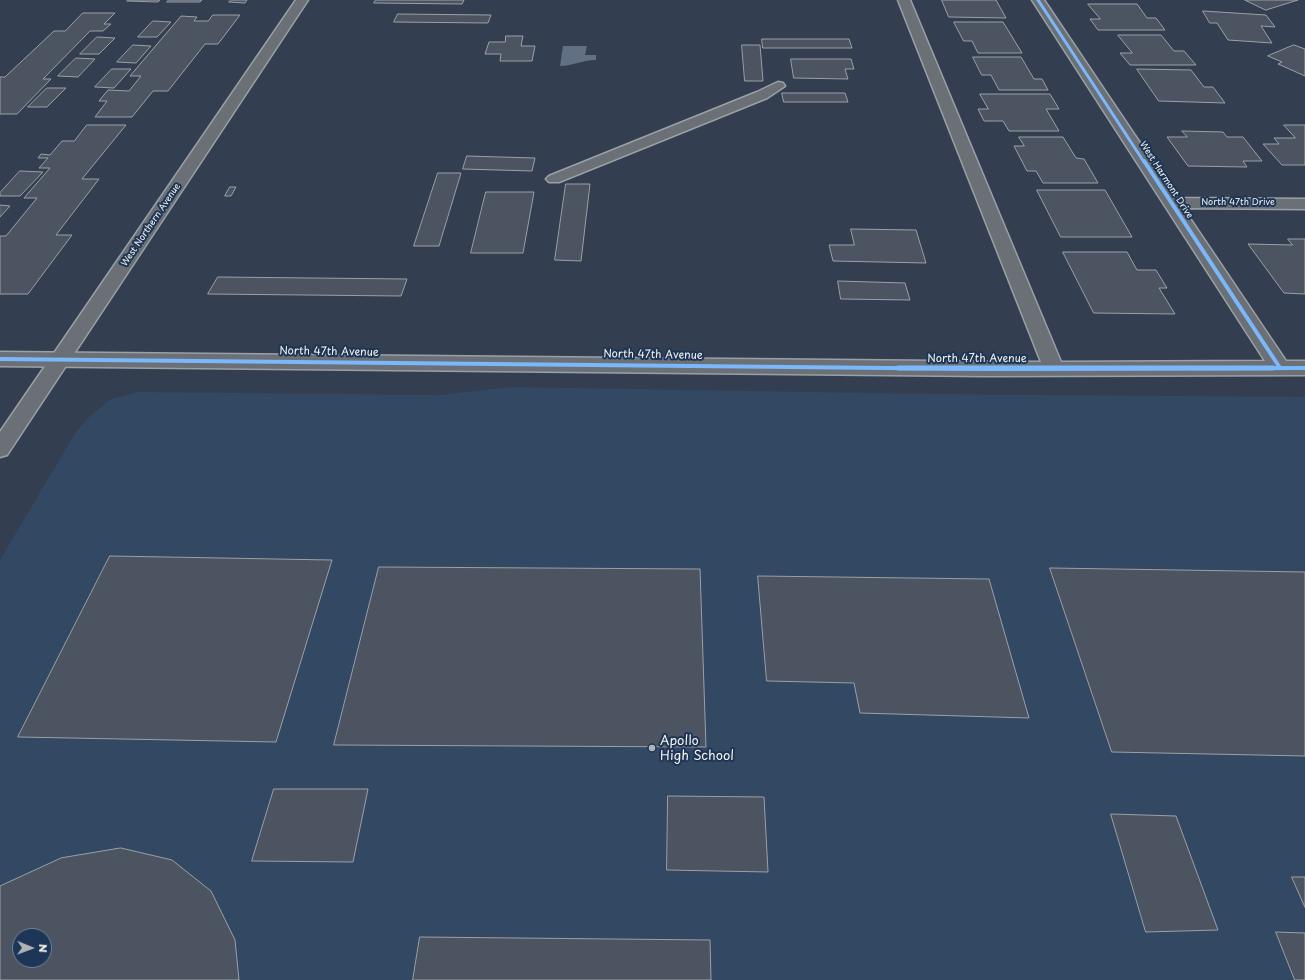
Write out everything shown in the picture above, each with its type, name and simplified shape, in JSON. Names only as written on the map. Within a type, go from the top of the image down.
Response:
[{"type":"street","name":"West Northern Avenue","points":[[0,449],[302,0]]},
{"type":"street","points":[[904,0],[1054,369]]},
{"type":"street","name":"West Harmont Drive","points":[[1038,0],[1280,368]]},
{"type":"street","points":[[554,179],[762,96],[778,86]]},
{"type":"street","name":"North 47th Drive","points":[[1171,203],[1305,204]]},
{"type":"street","name":"North 47th Avenue","points":[[0,359],[1054,369],[1305,368]]},
{"type":"shaded area","points":[[563,46],[587,46],[585,55],[596,55],[596,60],[560,66]]},
{"type":"shaded area","name":"Apollo High School","points":[[511,387],[928,394],[1305,397],[1305,980],[0,980],[0,560],[76,432],[89,417],[111,399],[139,392],[440,395]]},
{"type":"building","points":[[160,0],[158,2],[127,1]]},
{"type":"building","points":[[169,0],[202,0],[200,2],[167,2]]},
{"type":"building","points":[[231,0],[247,0],[245,3],[229,2]]},
{"type":"building","points":[[376,0],[464,0],[462,4],[374,3]]},
{"type":"building","points":[[942,0],[996,0],[1006,18],[949,17]]},
{"type":"building","points":[[1245,0],[1298,0],[1266,10]]},
{"type":"building","points":[[1088,4],[1137,4],[1147,18],[1156,18],[1165,30],[1098,30],[1090,19],[1100,19]]},
{"type":"building","points":[[1203,11],[1266,15],[1275,27],[1261,26],[1272,43],[1228,40],[1217,23],[1210,23]]},
{"type":"building","points":[[83,13],[115,13],[104,24],[111,24],[103,31],[90,31],[43,79],[51,79],[17,114],[0,114],[0,77],[5,77],[54,31],[65,31]]},
{"type":"building","points":[[398,14],[491,15],[488,23],[394,22]]},
{"type":"building","points":[[213,15],[240,15],[218,44],[205,44],[168,91],[153,91],[132,117],[95,117],[107,101],[99,101],[108,90],[129,91],[141,76],[130,76],[181,16],[197,17],[194,21],[208,21]]},
{"type":"building","points":[[153,21],[171,22],[157,37],[138,37]]},
{"type":"building","points":[[954,22],[1003,22],[1022,53],[978,53],[972,41],[964,41]]},
{"type":"building","points":[[1118,35],[1161,35],[1174,51],[1184,51],[1196,65],[1130,65],[1120,53],[1132,53]]},
{"type":"building","points":[[506,36],[523,36],[521,46],[535,46],[532,61],[500,61],[501,54],[485,54],[489,42],[505,42]]},
{"type":"building","points":[[97,37],[115,38],[99,54],[80,54]]},
{"type":"building","points":[[762,39],[849,39],[852,48],[763,48]]},
{"type":"building","points":[[133,45],[151,46],[136,63],[117,62]]},
{"type":"building","points":[[742,45],[760,45],[763,81],[745,81]]},
{"type":"building","points":[[1294,45],[1305,49],[1305,76],[1278,64],[1282,62],[1268,56]]},
{"type":"building","points":[[973,57],[1021,57],[1034,79],[1042,79],[1048,90],[999,90],[991,75],[982,75]]},
{"type":"building","points":[[76,58],[95,59],[78,77],[58,76]]},
{"type":"building","points":[[791,59],[851,59],[854,69],[845,69],[848,79],[794,78]]},
{"type":"building","points":[[112,69],[131,69],[114,88],[95,87]]},
{"type":"building","points":[[1137,69],[1191,70],[1204,87],[1213,87],[1225,103],[1159,101]]},
{"type":"building","points":[[47,88],[66,88],[47,107],[28,107]]},
{"type":"building","points":[[782,93],[845,93],[848,102],[784,102]]},
{"type":"building","points":[[980,94],[1050,94],[1059,109],[1046,109],[1059,131],[1009,131],[1003,121],[984,121],[978,109],[988,109]]},
{"type":"building","points":[[87,125],[126,125],[82,179],[99,179],[56,235],[72,235],[28,294],[0,294],[0,236],[6,236],[37,198],[24,198],[50,168],[39,168],[48,158],[38,158],[41,154],[50,155],[62,141],[74,141]]},
{"type":"building","points":[[1284,125],[1305,125],[1305,165],[1282,165],[1263,144],[1279,144],[1274,138],[1295,138]]},
{"type":"building","points":[[1182,131],[1223,132],[1227,137],[1243,137],[1262,161],[1243,161],[1247,167],[1188,166],[1167,137],[1187,137]]},
{"type":"building","points":[[1019,137],[1063,137],[1076,158],[1084,159],[1098,183],[1043,183],[1036,171],[1027,171],[1014,146],[1024,146]]},
{"type":"building","points":[[467,156],[535,158],[532,171],[463,169]]},
{"type":"building","points":[[20,171],[43,172],[20,196],[0,196],[0,193]]},
{"type":"building","points":[[438,173],[461,173],[439,246],[414,246]]},
{"type":"building","points":[[566,184],[590,184],[581,261],[555,260]]},
{"type":"building","points":[[230,187],[236,187],[231,196],[225,196]]},
{"type":"building","points":[[1037,190],[1105,190],[1132,237],[1061,237]]},
{"type":"building","points":[[486,192],[534,192],[523,253],[471,253]]},
{"type":"building","points":[[0,205],[10,206],[0,217]]},
{"type":"building","points":[[851,229],[916,230],[926,263],[833,261],[829,245],[854,245]]},
{"type":"building","points":[[1288,239],[1305,239],[1305,294],[1284,293],[1248,244],[1292,245]]},
{"type":"building","points":[[1063,252],[1127,252],[1137,270],[1156,270],[1167,288],[1159,288],[1175,314],[1094,313]]},
{"type":"building","points":[[218,277],[407,279],[401,296],[208,294]]},
{"type":"building","points":[[838,281],[905,283],[910,300],[841,299]]},
{"type":"building","points":[[110,556],[332,560],[276,742],[18,737]]},
{"type":"building","points":[[379,567],[700,569],[706,747],[334,745]]},
{"type":"building","points":[[1050,568],[1305,572],[1305,756],[1112,752]]},
{"type":"building","points":[[758,576],[989,579],[1029,718],[860,713],[854,683],[767,681]]},
{"type":"building","points":[[274,789],[368,789],[353,862],[252,861]]},
{"type":"building","points":[[668,796],[764,797],[768,872],[667,870]]},
{"type":"building","points":[[1111,814],[1176,816],[1218,930],[1146,932]]},
{"type":"building","points":[[121,848],[172,860],[211,891],[235,940],[239,980],[0,980],[0,886],[61,858]]},
{"type":"building","points":[[1292,877],[1305,877],[1305,907]]},
{"type":"building","points":[[1276,932],[1305,933],[1305,980],[1295,980]]},
{"type":"building","points":[[420,937],[710,940],[711,980],[413,980]]},
{"type":"cycle path","points":[[1038,0],[1280,368]]},
{"type":"cycle path","points":[[0,359],[987,369],[1305,368]]},
{"type":"place","name":"Apollo High School","points":[[652,748]]}]
